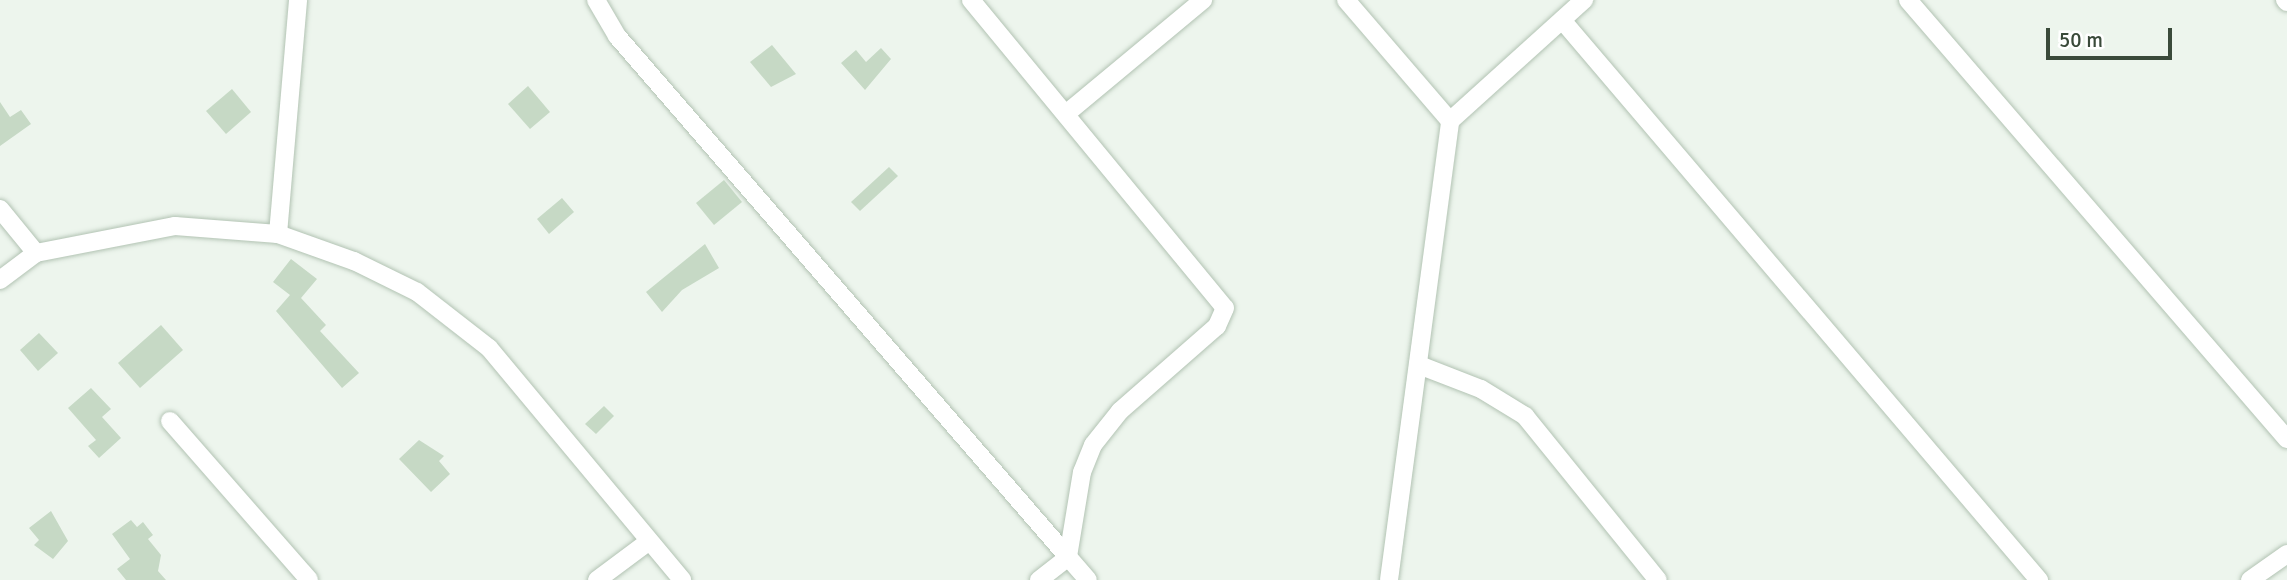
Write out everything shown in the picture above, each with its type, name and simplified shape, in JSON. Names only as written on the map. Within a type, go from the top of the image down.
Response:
[{"type":"street","points":[[278,233],[298,0]]},
{"type":"street","points":[[596,0],[617,36],[1087,580]]},
{"type":"street","points":[[971,0],[1225,309],[1217,326],[1120,411],[1093,445],[1082,472],[1068,557],[1039,580]]},
{"type":"street","points":[[1066,113],[1203,0]]},
{"type":"street","points":[[1346,0],[1450,121]]},
{"type":"street","points":[[1389,580],[1450,121],[1584,0]]},
{"type":"street","points":[[1908,0],[2287,439]]},
{"type":"street","points":[[1562,20],[2039,580]]},
{"type":"street","points":[[0,209],[36,253]]},
{"type":"street","points":[[0,280],[36,253],[174,226],[278,233],[417,292],[489,348],[682,580]]},
{"type":"street","points":[[1419,365],[1480,389],[1525,416],[1658,580]]},
{"type":"street","points":[[170,421],[309,580]]},
{"type":"street","points":[[597,580],[648,542]]},
{"type":"street","points":[[2250,580],[2287,554]]},
{"type":"building","points":[[772,45],[796,74],[771,87],[750,62]]},
{"type":"building","points":[[881,48],[891,59],[865,90],[841,63],[856,50],[866,62]]},
{"type":"building","points":[[528,86],[550,112],[530,129],[508,104]]},
{"type":"building","points":[[232,89],[251,112],[226,134],[206,111]]},
{"type":"building","points":[[0,102],[10,117],[21,110],[31,124],[0,146]]},
{"type":"building","points":[[889,167],[898,176],[860,211],[851,202]]},
{"type":"building","points":[[724,180],[742,202],[714,225],[696,203]]},
{"type":"building","points":[[562,198],[574,212],[549,234],[537,219]]},
{"type":"building","points":[[705,244],[719,268],[682,290],[662,312],[646,292]]},
{"type":"building","points":[[291,259],[317,279],[301,298],[326,325],[320,331],[359,373],[342,388],[276,311],[290,295],[273,282]]},
{"type":"building","points":[[161,325],[183,350],[140,388],[118,363]]},
{"type":"building","points":[[39,333],[58,353],[38,371],[20,350]]},
{"type":"building","points":[[91,388],[111,409],[102,417],[121,438],[99,458],[88,446],[96,440],[68,408]]},
{"type":"building","points":[[604,406],[614,416],[596,434],[585,424]]},
{"type":"building","points":[[419,440],[444,456],[439,461],[450,474],[431,492],[399,459]]},
{"type":"building","points":[[51,511],[68,541],[53,559],[34,545],[39,540],[29,528]]},
{"type":"building","points":[[131,520],[137,527],[143,522],[153,535],[148,539],[161,555],[158,571],[166,580],[126,580],[117,569],[130,559],[112,534]]}]
